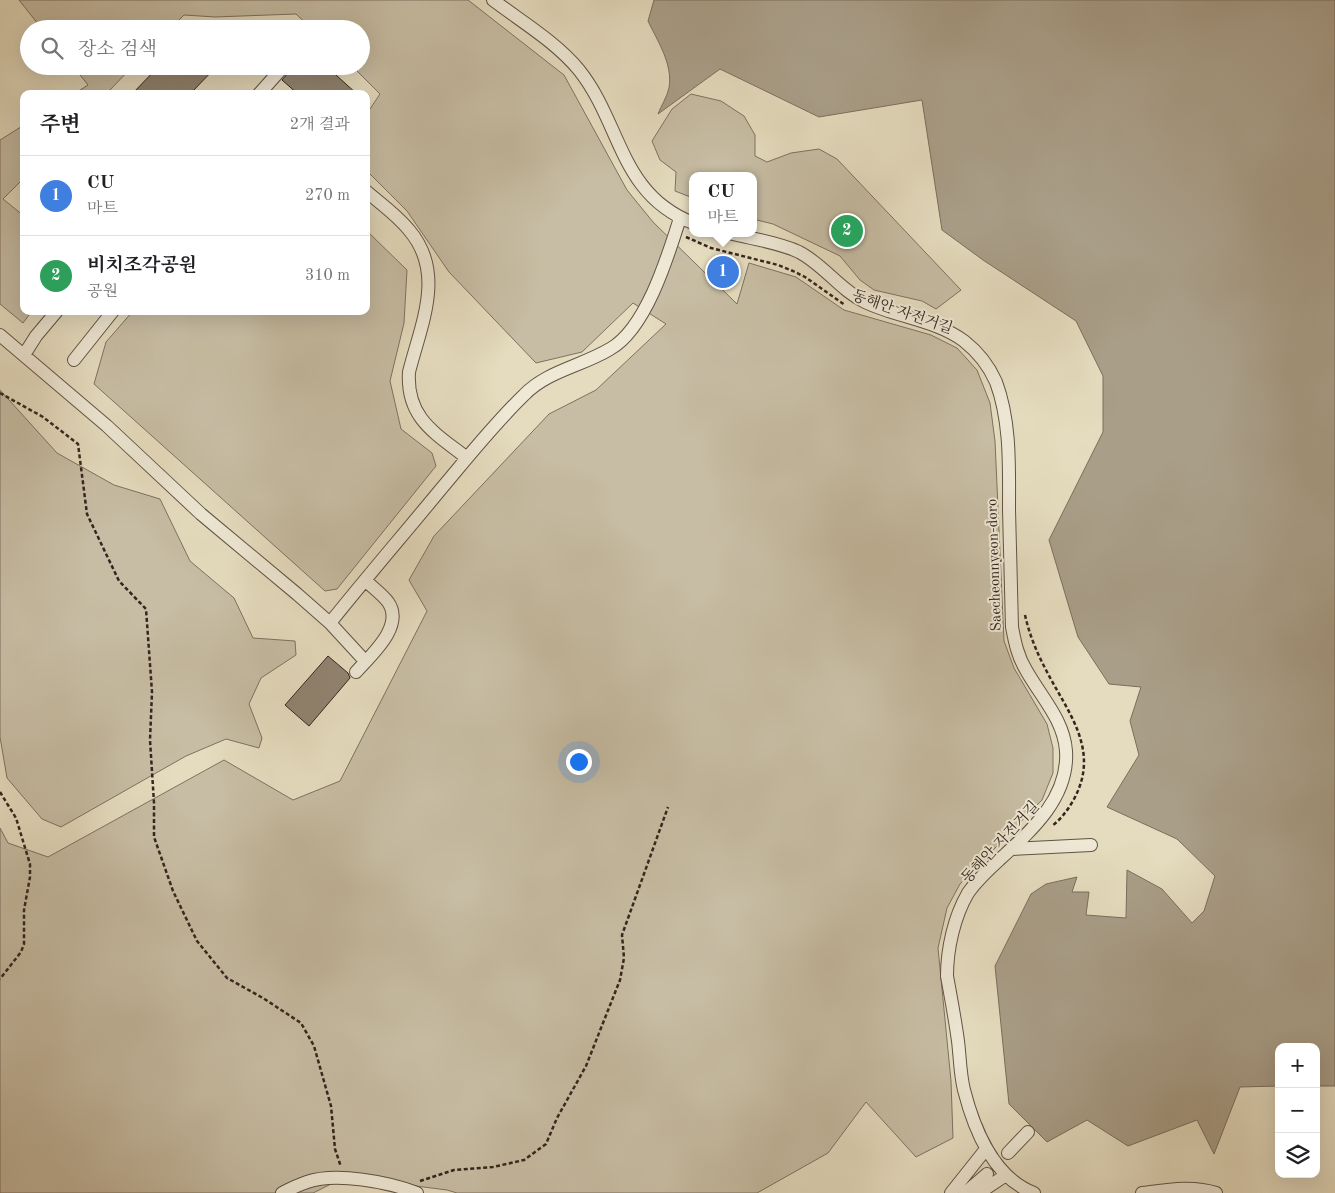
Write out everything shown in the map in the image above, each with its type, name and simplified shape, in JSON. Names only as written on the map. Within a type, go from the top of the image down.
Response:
[{"type":"street","points":[[493,0],[548,41],[578,69],[597,100],[629,166],[651,196],[664,208],[689,221]]},
{"type":"street","points":[[263,90],[276,75]]},
{"type":"street","points":[[370,195],[410,230],[424,253],[428,267],[428,299],[409,372],[409,393],[412,403],[424,423],[467,458]]},
{"type":"street","points":[[330,623],[467,458],[524,394],[537,384],[610,350],[626,337],[651,295],[680,218]]},
{"type":"street","name":"Saecheonnyeon-doro","points":[[744,237],[798,252],[864,302],[947,331],[962,340],[977,352],[995,381],[1001,398],[1008,440],[1012,627],[1015,643],[1026,670],[1057,720],[1063,735],[1066,764],[1063,780],[1049,810],[979,879],[969,893],[960,909],[947,960],[964,1089],[986,1149],[1006,1176],[1034,1193]]},
{"type":"street","points":[[24,355],[36,336],[54,315]]},
{"type":"street","points":[[74,360],[110,315]]},
{"type":"street","points":[[0,335],[107,426],[200,514],[330,623],[366,661]]},
{"type":"street","points":[[356,672],[389,633],[393,616],[387,600],[365,580]]},
{"type":"street","points":[[1011,849],[1091,845]]},
{"type":"street","points":[[1008,1153],[1028,1132]]},
{"type":"street","points":[[951,1193],[986,1149]]},
{"type":"street","points":[[965,1193],[988,1174]]},
{"type":"street","points":[[979,1193],[1006,1176]]},
{"type":"street","points":[[282,1193],[308,1181],[345,1177],[402,1187],[417,1193]]},
{"type":"street","points":[[1142,1193],[1172,1189],[1194,1189],[1216,1193]]},
{"type":"path","name":"동해안 자전거길","points":[[676,231],[711,248],[778,265],[793,271],[805,277],[850,308]]},
{"type":"path","points":[[0,393],[43,417],[78,444],[87,514],[119,581],[146,609],[152,692],[150,740],[154,837],[173,891],[197,941],[227,978],[263,998],[301,1023],[314,1046],[331,1106],[335,1149],[345,1177]]},
{"type":"path","name":"동해안 자전거길","points":[[1024,608],[1035,646],[1077,728],[1084,750],[1083,778],[1077,793],[1068,809],[1050,827]]},
{"type":"path","points":[[0,792],[16,818],[30,864],[30,877],[24,910],[24,944],[0,979]]},
{"type":"path","points":[[402,1187],[454,1170],[493,1167],[524,1160],[546,1144],[557,1118],[586,1066],[620,980],[624,958],[622,935],[668,808]]},
{"type":"shaded area","points":[[19,0],[468,0],[564,75],[627,190],[653,222],[737,304],[749,263],[796,277],[844,310],[931,335],[957,348],[977,370],[990,403],[995,441],[1004,641],[1014,668],[1047,724],[1053,748],[1053,773],[1042,800],[960,884],[947,908],[938,948],[951,1081],[953,1138],[916,1157],[866,1102],[828,1153],[757,1193],[457,1193],[447,1190],[345,1177],[313,1193],[0,1193],[0,828],[8,843],[48,857],[224,760],[293,800],[340,781],[427,611],[409,580],[434,536],[549,414],[596,390],[666,324],[633,303],[582,352],[536,363],[449,272],[407,211],[370,174],[370,109],[380,94],[361,75],[370,75],[370,20],[302,20],[296,14],[215,17],[184,15],[179,20],[35,20]]},
{"type":"shaded area","points":[[654,0],[1335,0],[1335,1086],[1320,1086],[1320,1043],[1275,1043],[1275,1086],[1240,1087],[1214,1154],[1197,1120],[1128,1146],[1087,1120],[1047,1142],[1009,1104],[995,966],[1031,894],[1046,884],[1077,877],[1072,892],[1089,892],[1086,915],[1126,918],[1127,870],[1162,889],[1192,923],[1204,911],[1215,876],[1177,839],[1107,807],[1139,755],[1130,721],[1141,687],[1109,684],[1078,637],[1049,540],[1103,432],[1103,376],[1076,321],[983,260],[942,230],[922,100],[819,117],[720,69],[658,114],[668,91],[670,79],[664,53],[648,21]]},
{"type":"shaded area","points":[[80,75],[124,75],[110,90],[80,90],[88,85]]},
{"type":"shaded area","points":[[691,94],[721,101],[744,116],[755,135],[755,156],[767,162],[791,153],[819,149],[837,159],[961,290],[936,309],[922,301],[874,290],[860,280],[840,256],[773,224],[757,220],[757,172],[689,172],[689,196],[675,191],[676,172],[660,160],[652,141],[672,109]]},
{"type":"shaded area","points":[[20,128],[20,182],[3,199],[20,213],[20,315],[29,315],[23,323],[0,304],[0,140]]},
{"type":"shaded area","points":[[370,234],[407,270],[404,323],[390,381],[401,429],[432,453],[436,466],[337,589],[325,591],[94,384],[106,342],[130,315],[370,315]]},
{"type":"shaded area","points":[[0,390],[57,453],[114,485],[160,499],[190,561],[234,598],[253,638],[295,641],[296,655],[261,678],[249,704],[262,738],[259,748],[226,739],[186,756],[61,827],[42,819],[7,778],[0,737]]},
{"type":"building","points":[[150,75],[208,75],[194,90],[136,90]]},
{"type":"building","points":[[286,75],[336,75],[353,90],[293,90],[282,80]]},
{"type":"building","points":[[328,656],[348,673],[350,678],[309,726],[285,705]]},
{"type":"place","name":"비치조각공원","points":[[847,231]]},
{"type":"place","name":"CU","points":[[723,272]]}]
